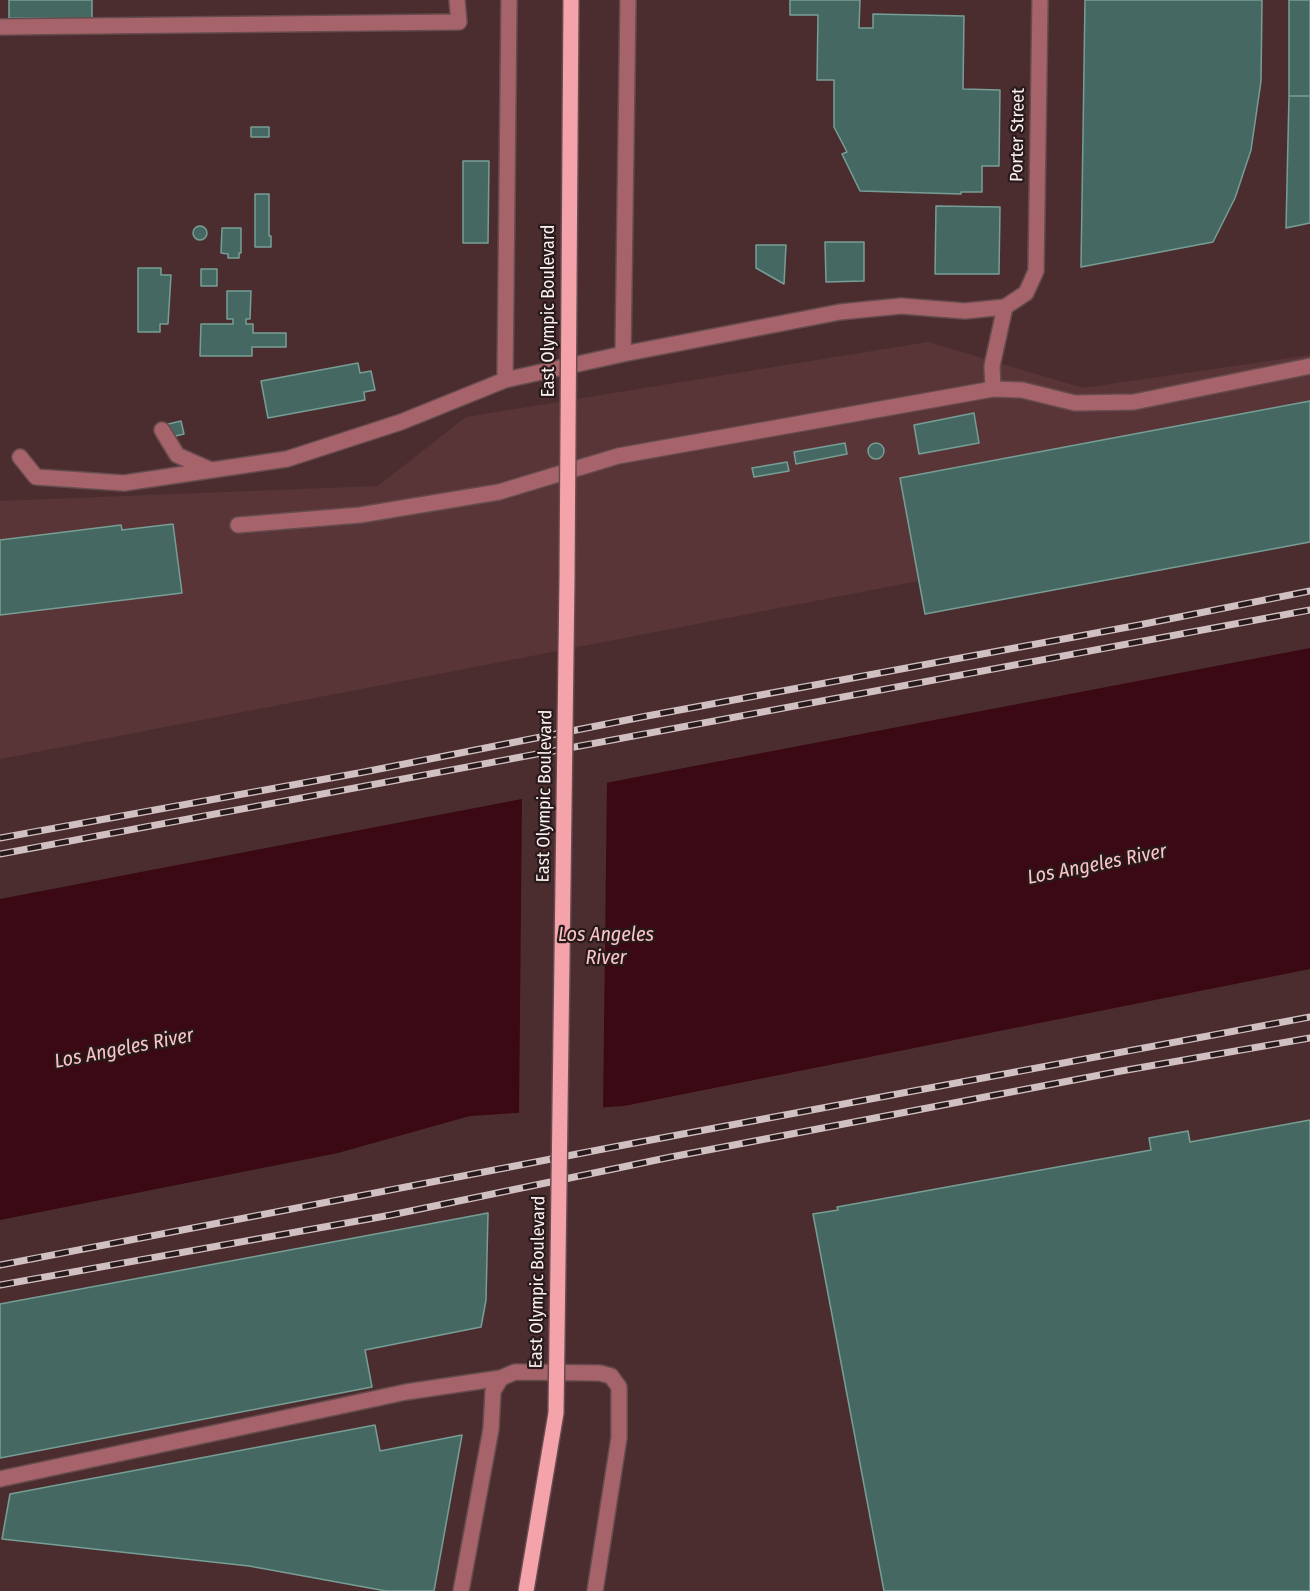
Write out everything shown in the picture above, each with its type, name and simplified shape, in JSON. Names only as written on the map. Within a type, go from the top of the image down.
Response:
[{"type":"main road","name":"East Olympic Boulevard","points":[[526,1591],[556,1413],[567,567],[571,0]]},
{"type":"street","points":[[0,27],[459,22],[458,0]]},
{"type":"street","points":[[506,380],[509,0]]},
{"type":"street","points":[[623,354],[628,0]]},
{"type":"street","name":"Porter Street","points":[[1005,307],[1026,293],[1036,271],[1040,0]]},
{"type":"street","points":[[20,457],[36,477],[124,483],[287,459],[401,422],[506,380],[623,354],[840,312],[901,306],[965,311],[1005,307],[992,366],[993,389]]},
{"type":"street","points":[[238,525],[360,515],[499,492],[618,456],[993,389],[1022,390],[1075,403],[1134,402],[1310,366]]},
{"type":"street","points":[[162,430],[177,454],[211,471]]},
{"type":"street","points":[[0,1479],[406,1392],[501,1378],[515,1372],[600,1373],[611,1376],[619,1387],[619,1438],[595,1591]]},
{"type":"street","points":[[461,1591],[491,1429],[493,1391],[501,1378]]},
{"type":"shaded area","points":[[928,342],[1083,388],[1310,355],[1310,505],[0,759],[0,501],[378,486],[466,417]]},
{"type":"water","name":"Los Angeles River","points":[[1310,648],[1310,969],[624,1106],[470,1116],[338,1153],[0,1220],[0,899]]},
{"type":"pier","points":[[607,780],[603,1111],[519,1116],[522,796]]},
{"type":"building","points":[[9,0],[92,0],[92,19],[9,18]]},
{"type":"building","points":[[790,0],[860,0],[859,28],[873,28],[873,14],[964,16],[963,89],[1000,90],[999,166],[982,166],[982,192],[961,192],[961,194],[860,191],[842,154],[847,152],[834,127],[834,80],[817,80],[818,15],[790,15]]},
{"type":"building","points":[[1085,0],[1262,0],[1261,81],[1251,150],[1235,198],[1213,242],[1081,267]]},
{"type":"building","points":[[1289,0],[1310,0],[1310,96],[1289,96]]},
{"type":"building","points":[[1289,96],[1310,96],[1310,223],[1286,228]]},
{"type":"building","points":[[251,127],[269,127],[269,137],[251,137]]},
{"type":"building","points":[[463,161],[489,161],[488,243],[463,243]]},
{"type":"building","points":[[255,194],[269,194],[271,247],[255,247]]},
{"type":"building","points":[[936,206],[1000,207],[999,274],[935,274]]},
{"type":"building","points":[[197,226],[203,226],[207,233],[203,240],[197,240],[193,236],[193,230]]},
{"type":"building","points":[[222,228],[241,228],[239,258],[228,258],[228,254],[221,253]]},
{"type":"building","points":[[825,242],[864,242],[864,281],[826,282]]},
{"type":"building","points":[[756,245],[786,245],[784,284],[756,268]]},
{"type":"building","points":[[138,268],[161,268],[161,275],[171,275],[168,324],[160,324],[160,332],[138,332]]},
{"type":"building","points":[[201,269],[217,269],[217,286],[201,286]]},
{"type":"building","points":[[227,291],[251,291],[250,319],[246,319],[246,324],[253,324],[253,333],[286,333],[286,347],[252,347],[252,356],[200,356],[201,324],[233,324],[233,319],[227,319]]},
{"type":"building","points":[[358,363],[360,373],[371,371],[375,390],[364,392],[365,400],[268,418],[261,381]]},
{"type":"building","points":[[1310,401],[1310,542],[925,614],[900,478]]},
{"type":"building","points":[[974,413],[979,443],[919,454],[914,425]]},
{"type":"building","points":[[181,421],[184,434],[167,438],[164,425]]},
{"type":"building","points":[[845,443],[847,454],[796,464],[794,452]]},
{"type":"building","points":[[873,443],[879,443],[884,451],[882,457],[873,459],[868,454],[868,448]]},
{"type":"building","points":[[787,462],[789,471],[754,477],[752,468]]},
{"type":"building","points":[[173,524],[182,593],[0,615],[0,540],[121,525],[122,530]]},
{"type":"building","points":[[1310,1120],[1310,1591],[884,1591],[813,1214],[838,1210],[837,1207],[1151,1150],[1149,1138],[1188,1131],[1190,1142]]},
{"type":"building","points":[[488,1213],[486,1300],[481,1327],[365,1350],[372,1387],[0,1458],[0,1304]]},
{"type":"building","points":[[375,1425],[380,1451],[462,1435],[434,1591],[386,1591],[249,1566],[2,1539],[10,1494]]},
{"type":"railway","points":[[0,838],[364,772],[647,716],[1310,591]]},
{"type":"railway","points":[[0,854],[1310,610]]},
{"type":"railway","points":[[0,1265],[624,1145],[1310,1017]]},
{"type":"railway","points":[[0,1285],[391,1215],[671,1157],[1121,1071],[1310,1038]]}]
